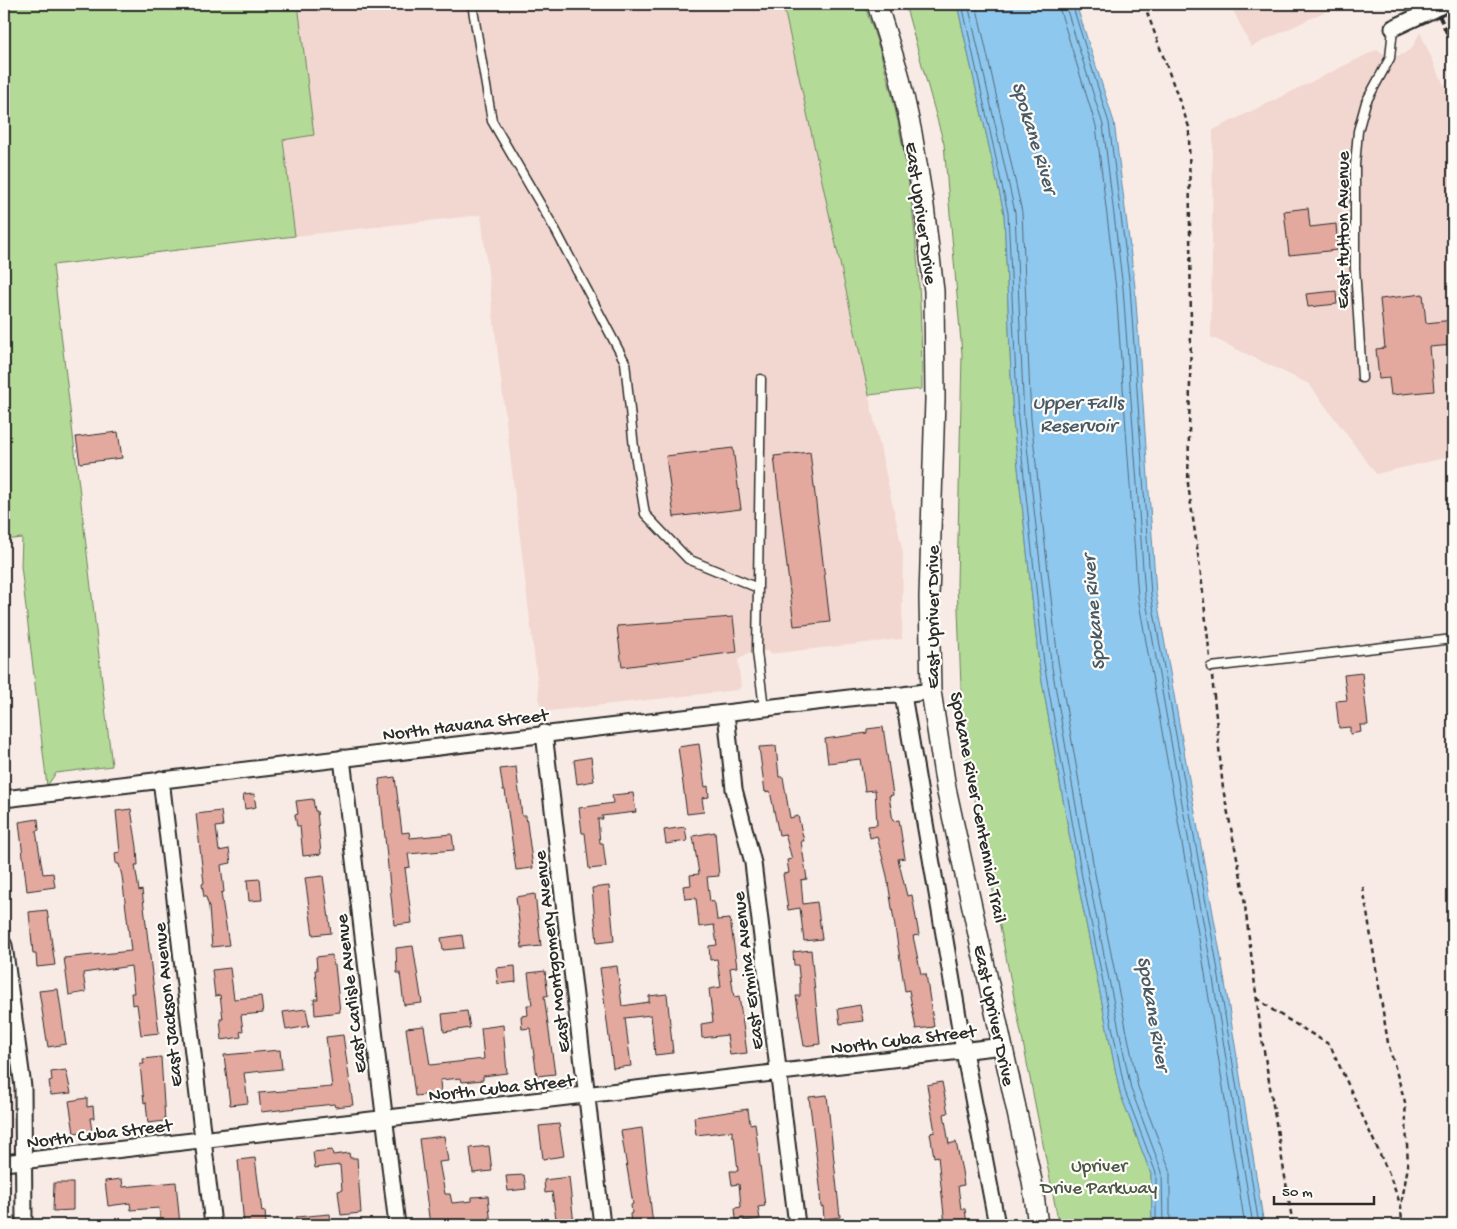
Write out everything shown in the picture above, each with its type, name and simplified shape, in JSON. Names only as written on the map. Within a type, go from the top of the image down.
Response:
[{"type":"street","name":"East Upriver Drive","points":[[877,4],[899,74],[912,133],[924,206],[934,291],[935,399],[929,598],[931,691],[946,788],[1032,1181],[1038,1225]]},
{"type":"street","points":[[1393,28],[1445,4]]},
{"type":"street","name":"North Havana Street","points":[[4,799],[544,733],[866,696],[903,695],[931,691]]},
{"type":"street","name":"East Upriver Drive","points":[[903,695],[964,1050],[997,1225]]},
{"type":"street","name":"East Ermina Avenue","points":[[726,713],[734,789],[753,863],[797,1225]]},
{"type":"street","name":"East Montgomery Avenue","points":[[544,733],[602,1225]]},
{"type":"street","name":"East Carlisle Avenue","points":[[342,758],[397,1225]]},
{"type":"street","name":"East Jackson Avenue","points":[[161,779],[213,1225]]},
{"type":"street","points":[[4,945],[23,1088],[24,1225]]},
{"type":"street","name":"North Cuba Street","points":[[4,1164],[1003,1046]]},
{"type":"lane","points":[[472,4],[492,121],[556,231],[625,362],[634,448],[645,514],[688,559],[758,588]]},
{"type":"lane","name":"East Hutton Avenue","points":[[1362,378],[1354,268],[1354,165],[1358,131],[1366,102],[1390,58],[1393,28]]},
{"type":"lane","points":[[761,379],[756,652],[764,708]]},
{"type":"lane","points":[[1211,667],[1453,639]]},
{"type":"path","points":[[1144,4],[1189,127],[1191,331],[1188,484],[1202,575],[1224,789],[1242,882],[1257,998],[1293,1225]]},
{"type":"path","points":[[1363,887],[1388,1042],[1405,1102],[1408,1166],[1401,1206],[1402,1225]]},
{"type":"path","points":[[1257,998],[1274,1011],[1330,1045],[1401,1206]]},
{"type":"shaded area","points":[[298,4],[783,4],[903,552],[902,639],[769,654],[768,651],[748,653],[738,660],[741,686],[738,690],[541,712],[481,215],[295,236],[283,139],[314,135]]},
{"type":"shaded area","points":[[1230,4],[1341,4],[1251,47]]},
{"type":"shaded area","points":[[1420,32],[1453,105],[1453,456],[1376,474],[1309,384],[1211,337],[1213,130],[1376,50],[1393,57],[1403,54],[1412,48]]},
{"type":"green space","points":[[4,4],[298,4],[314,135],[283,140],[295,236],[53,265],[112,766],[56,773],[47,786],[21,566],[22,538],[4,540]]},
{"type":"green space","points":[[783,4],[864,4],[880,50],[903,145],[916,243],[922,389],[869,395]]},
{"type":"green space","name":"Upriver Drive Parkway","points":[[905,4],[957,4],[1004,213],[1013,420],[1039,664],[1077,878],[1120,1093],[1151,1174],[1152,1225],[1059,1225],[963,739],[957,584],[962,354],[944,144]]},
{"type":"water","name":"Upper Falls Reservoir","points":[[957,4],[1076,4],[1114,122],[1135,287],[1156,594],[1221,958],[1264,1225],[1152,1225],[1151,1174],[1120,1093],[1077,878],[1039,664],[1013,420],[1004,213]]},
{"type":"building","points":[[1308,208],[1310,227],[1336,224],[1338,250],[1289,255],[1284,211]]},
{"type":"building","points":[[1336,291],[1337,304],[1308,307],[1306,294]]},
{"type":"building","points":[[1423,294],[1426,323],[1453,320],[1453,345],[1430,347],[1434,391],[1391,395],[1389,378],[1379,379],[1376,349],[1385,348],[1380,299]]},
{"type":"building","points":[[118,432],[122,458],[80,463],[76,437]]},
{"type":"building","points":[[733,448],[741,509],[674,517],[666,456]]},
{"type":"building","points":[[810,452],[830,622],[794,626],[774,456]]},
{"type":"building","points":[[733,617],[737,652],[622,667],[617,626]]},
{"type":"building","points":[[1362,673],[1368,725],[1360,725],[1361,732],[1350,734],[1350,727],[1339,728],[1336,701],[1347,700],[1344,675]]},
{"type":"building","points":[[883,727],[893,795],[889,796],[893,821],[899,820],[905,858],[898,859],[907,896],[912,895],[919,935],[913,936],[921,974],[926,974],[934,1027],[916,1029],[909,990],[905,991],[887,876],[877,836],[870,838],[868,826],[877,825],[875,790],[865,791],[860,759],[828,763],[825,739],[867,733],[867,729]]},
{"type":"building","points":[[699,744],[705,787],[708,786],[709,797],[702,798],[704,812],[687,814],[678,747]]},
{"type":"building","points":[[776,746],[779,777],[783,777],[790,818],[798,816],[804,841],[801,841],[807,879],[801,880],[803,904],[817,902],[822,939],[804,941],[800,908],[788,910],[783,874],[789,873],[787,860],[792,859],[785,834],[779,835],[770,791],[765,792],[759,747]]},
{"type":"building","points":[[591,757],[594,781],[577,784],[574,760]]},
{"type":"building","points":[[516,767],[522,816],[526,816],[533,868],[516,870],[505,790],[503,790],[500,769]]},
{"type":"building","points":[[395,777],[402,833],[409,832],[410,838],[452,834],[454,850],[408,854],[410,867],[405,868],[412,923],[394,925],[379,779]]},
{"type":"building","points":[[633,793],[636,812],[602,816],[603,819],[598,819],[600,843],[603,843],[606,867],[589,869],[585,833],[582,833],[579,808],[613,803],[612,795]]},
{"type":"building","points":[[254,794],[256,807],[245,809],[243,795]]},
{"type":"building","points":[[313,799],[315,811],[317,811],[321,854],[303,856],[300,826],[297,826],[295,815],[298,814],[296,801]]},
{"type":"building","points":[[131,809],[137,847],[138,865],[135,865],[139,891],[142,890],[159,1033],[141,1035],[137,1004],[132,1005],[131,993],[134,993],[131,966],[83,973],[86,992],[69,995],[64,958],[131,951],[122,876],[119,864],[116,864],[115,853],[120,852],[116,811]]},
{"type":"building","points":[[221,811],[223,826],[216,827],[219,851],[229,849],[231,863],[221,865],[224,892],[221,893],[229,945],[212,947],[209,907],[206,897],[204,897],[202,884],[204,883],[196,814]]},
{"type":"building","points":[[38,819],[39,830],[36,831],[43,874],[53,873],[55,887],[27,891],[19,822]]},
{"type":"building","points":[[685,827],[687,841],[666,844],[664,830]]},
{"type":"building","points":[[715,832],[719,876],[707,877],[710,902],[713,901],[715,904],[717,920],[730,919],[737,967],[730,968],[734,997],[739,996],[747,1053],[730,1055],[727,1035],[702,1038],[701,1024],[713,1022],[709,989],[721,987],[717,959],[710,960],[709,946],[717,945],[714,925],[699,927],[696,898],[685,899],[683,886],[691,885],[690,875],[699,874],[693,836]]},
{"type":"building","points":[[323,876],[331,933],[313,935],[305,878]]},
{"type":"building","points":[[260,879],[262,900],[249,901],[247,880]]},
{"type":"building","points":[[609,886],[614,941],[597,943],[592,888]]},
{"type":"building","points":[[535,894],[541,946],[522,948],[516,897]]},
{"type":"building","points":[[47,910],[55,965],[37,967],[36,954],[33,954],[29,912]]},
{"type":"building","points":[[462,935],[464,948],[443,950],[441,938]]},
{"type":"building","points":[[413,946],[422,1003],[404,1005],[400,973],[397,973],[396,948]]},
{"type":"building","points":[[811,950],[820,1044],[804,1046],[796,996],[800,996],[798,965],[794,965],[793,952]]},
{"type":"building","points":[[332,955],[333,965],[335,965],[340,1012],[315,1015],[314,999],[318,999],[315,970],[317,970],[316,957]]},
{"type":"building","points":[[515,966],[516,982],[498,984],[496,968]]},
{"type":"building","points":[[617,966],[622,1006],[649,1002],[649,996],[667,994],[673,1053],[655,1055],[651,1015],[625,1018],[631,1066],[613,1068],[600,968]]},
{"type":"building","points":[[230,968],[234,999],[261,996],[263,1013],[241,1015],[243,1031],[240,1032],[241,1037],[222,1040],[220,1019],[223,1019],[220,995],[215,996],[212,970]]},
{"type":"building","points":[[545,971],[548,996],[544,996],[555,1074],[537,1076],[530,1028],[522,1029],[521,1016],[528,1015],[527,1005],[532,1005],[528,973]]},
{"type":"building","points":[[58,989],[66,1044],[48,1047],[39,991]]},
{"type":"building","points":[[860,1005],[863,1021],[840,1024],[838,1009]]},
{"type":"building","points":[[306,1009],[309,1026],[286,1030],[283,1012]]},
{"type":"building","points":[[467,1011],[470,1028],[444,1032],[442,1014]]},
{"type":"building","points":[[503,1025],[507,1073],[483,1076],[483,1080],[462,1082],[461,1078],[440,1080],[441,1093],[415,1096],[406,1028],[424,1026],[430,1065],[484,1059],[481,1028]]},
{"type":"building","points":[[343,1035],[353,1105],[335,1107],[334,1104],[261,1112],[259,1093],[332,1087],[326,1037]]},
{"type":"building","points":[[280,1050],[282,1069],[244,1073],[248,1103],[230,1105],[224,1055]]},
{"type":"building","points":[[161,1057],[165,1121],[148,1123],[140,1064],[144,1064],[143,1059]]},
{"type":"building","points":[[66,1070],[71,1093],[51,1095],[49,1081],[52,1080],[51,1072]]},
{"type":"building","points":[[942,1082],[948,1113],[944,1114],[949,1144],[956,1142],[962,1171],[964,1185],[958,1186],[961,1209],[965,1209],[967,1225],[945,1225],[938,1156],[934,1157],[930,1133],[935,1132],[927,1085]]},
{"type":"building","points":[[827,1095],[840,1217],[824,1219],[823,1206],[821,1207],[809,1097]]},
{"type":"building","points":[[87,1098],[87,1107],[93,1106],[94,1118],[90,1118],[92,1131],[74,1133],[69,1101]]},
{"type":"building","points":[[748,1109],[750,1124],[755,1123],[765,1206],[758,1207],[760,1219],[744,1221],[744,1218],[736,1219],[735,1208],[741,1207],[739,1184],[732,1185],[730,1171],[738,1171],[732,1131],[696,1135],[694,1117]]},
{"type":"building","points":[[559,1124],[564,1156],[543,1159],[539,1126]]},
{"type":"building","points":[[642,1128],[653,1225],[631,1225],[630,1214],[632,1213],[631,1205],[633,1204],[621,1131]]},
{"type":"building","points":[[444,1136],[448,1161],[439,1162],[445,1194],[450,1194],[452,1203],[472,1201],[472,1197],[488,1196],[491,1225],[430,1225],[419,1139]]},
{"type":"building","points":[[489,1146],[492,1171],[473,1173],[470,1148]]},
{"type":"building","points":[[332,1150],[333,1155],[349,1153],[350,1158],[357,1158],[361,1213],[341,1215],[338,1191],[342,1190],[340,1165],[315,1168],[313,1152]]},
{"type":"building","points":[[255,1158],[262,1212],[265,1211],[266,1225],[244,1225],[238,1160]]},
{"type":"building","points":[[524,1175],[526,1189],[508,1191],[506,1176]]},
{"type":"building","points":[[569,1177],[574,1225],[557,1225],[552,1192],[545,1193],[544,1180]]},
{"type":"building","points":[[122,1179],[123,1187],[176,1182],[180,1225],[161,1225],[159,1208],[131,1210],[130,1203],[108,1206],[105,1181]]},
{"type":"building","points":[[54,1183],[73,1183],[73,1210],[53,1211]]},
{"type":"building","points":[[330,1214],[331,1225],[296,1225],[296,1217]]},
{"type":"railway","points":[[1434,4],[1453,46]]},
{"type":"water label","name":"Spokane River","points":[[1036,137]]},
{"type":"water label","name":"Spokane River","points":[[1092,613]]},
{"type":"water label","name":"Spokane River","points":[[1155,1013]]}]
